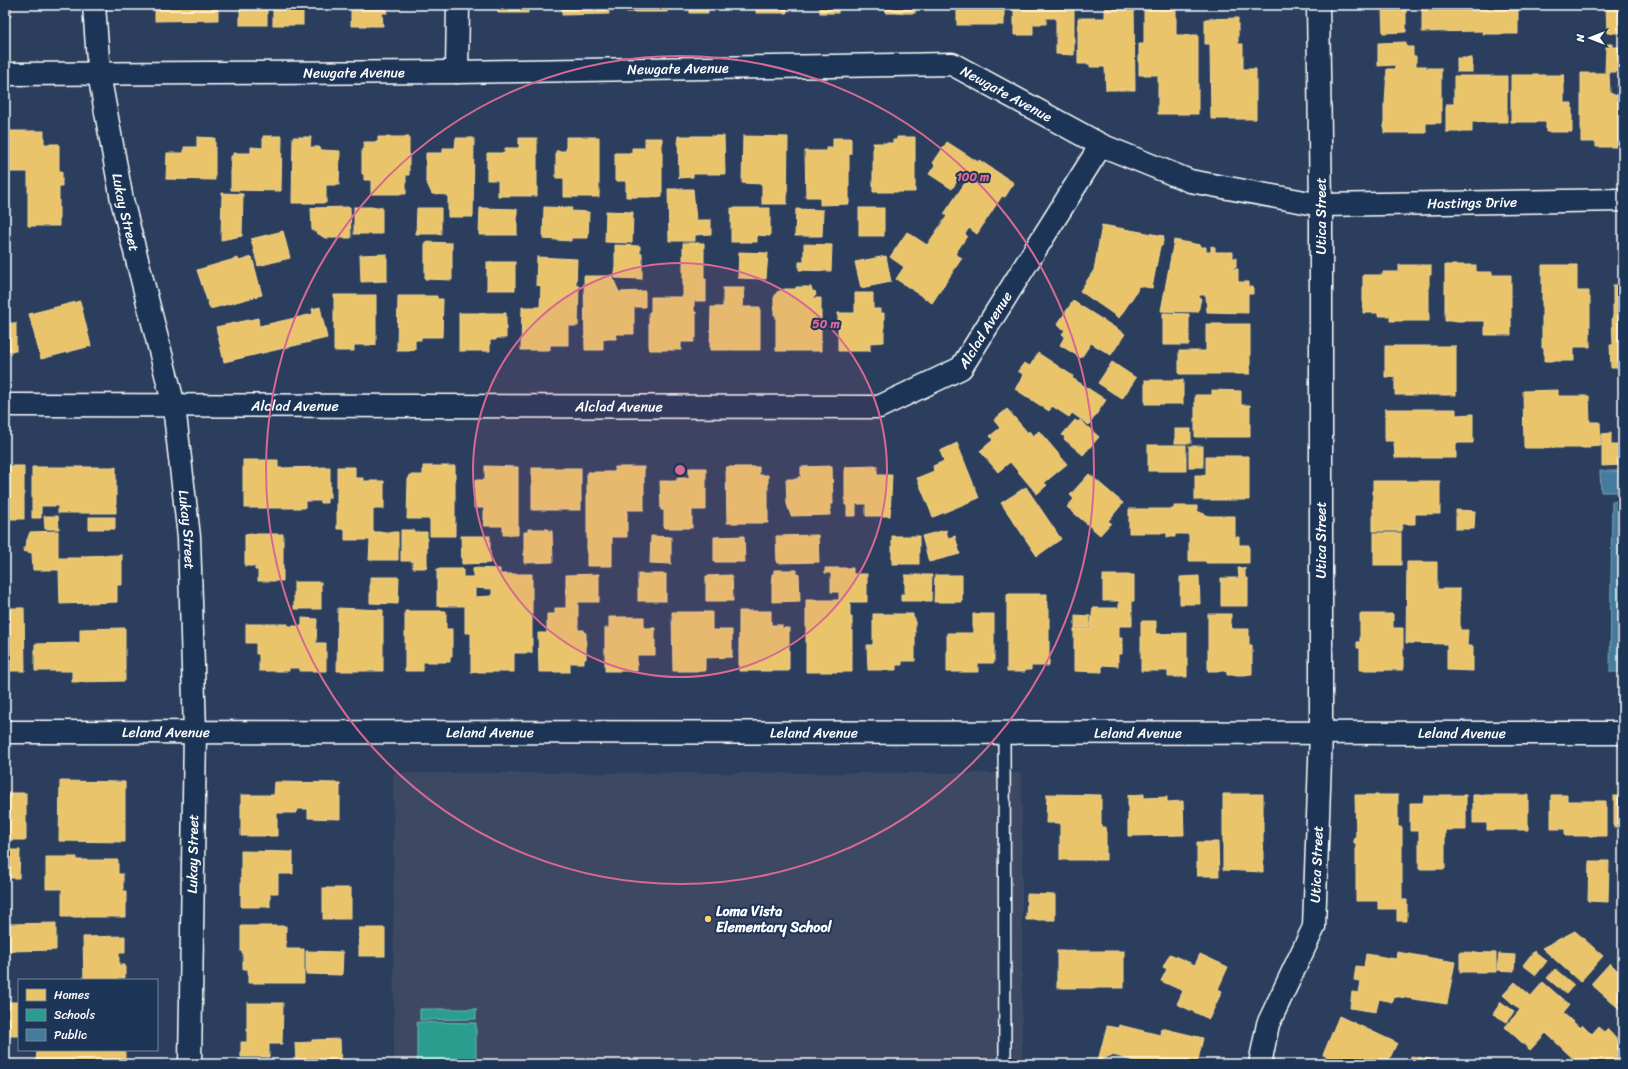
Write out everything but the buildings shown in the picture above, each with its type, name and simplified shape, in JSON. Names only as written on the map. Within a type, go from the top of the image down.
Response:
[{"type":"street","name":"Lukay Street","points":[[94,5],[99,74],[122,200],[174,406],[189,537],[195,732],[190,1064]]},
{"type":"street","points":[[457,72],[458,5]]},
{"type":"street","name":"Utica Street","points":[[1260,1064],[1268,1024],[1314,927],[1321,732],[1321,205],[1318,5]]},
{"type":"street","name":"Newgate Avenue","points":[[5,74],[457,72],[952,64],[1101,145],[1190,181],[1321,205]]},
{"type":"street","name":"Alclad Avenue","points":[[5,405],[879,407],[961,368],[1101,145]]},
{"type":"street","name":"Hastings Drive","points":[[1321,205],[1623,200]]},
{"type":"street","name":"Leland Avenue","points":[[5,732],[1623,733]]},
{"type":"lane","points":[[1004,732],[1005,1064]]},
{"type":"shaded area","name":"Loma Vista Elementary School","points":[[393,773],[1022,773],[1022,1064],[394,1064]]},
{"type":"place","name":"Loma Vista Elementary School","points":[[708,919]]}]
